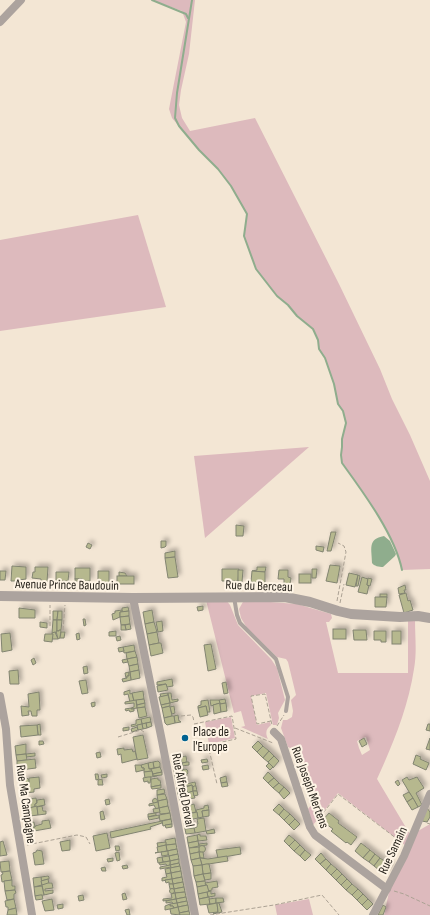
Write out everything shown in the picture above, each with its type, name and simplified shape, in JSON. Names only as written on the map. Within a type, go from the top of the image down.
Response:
[{"type":"street","points":[[0,22],[22,0]]},
{"type":"street","name":"Avenue Prince Baudouin","points":[[0,596],[134,598]]},
{"type":"street","name":"Rue du Berceau","points":[[134,598],[285,597],[299,599],[336,611],[365,615],[400,617],[418,616],[430,618]]},
{"type":"street","name":"Rue Alfred Derval","points":[[134,598],[195,915]]},
{"type":"street","name":"Rue Ma Campagne","points":[[0,696],[6,729],[10,785],[32,915]]},
{"type":"street","name":"Rue Joseph Mertens","points":[[274,732],[281,739],[311,829],[317,838],[387,889]]},
{"type":"street","name":"Rue Samain","points":[[373,915],[408,847],[430,794]]},
{"type":"lane","points":[[234,597],[236,616],[240,623],[276,660],[288,697],[286,712]]},
{"type":"path","points":[[336,611],[346,552],[344,546],[338,543]]},
{"type":"path","points":[[336,611],[344,584]]},
{"type":"path","points":[[50,597],[50,626]]},
{"type":"path","points":[[63,630],[65,597]]},
{"type":"path","points":[[271,721],[257,724],[251,696],[265,694],[274,732]]},
{"type":"path","points":[[274,732],[286,712]]},
{"type":"path","points":[[181,716],[191,715],[194,723],[232,716],[236,739],[208,746],[217,784]]},
{"type":"path","points":[[234,728],[283,747]]},
{"type":"path","points":[[118,737],[141,730],[144,732]]},
{"type":"path","points":[[311,829],[338,794],[408,847]]},
{"type":"path","points":[[20,846],[77,835],[86,837],[90,844]]},
{"type":"path","points":[[387,889],[404,894],[430,906]]},
{"type":"path","points":[[210,915],[274,905],[322,895],[339,915]]},
{"type":"shaded area","points":[[152,0],[195,0],[189,54],[179,105],[182,118],[190,131],[255,118],[339,284],[380,369],[392,399],[430,481],[430,569],[402,570],[393,543],[385,528],[368,500],[342,463],[342,439],[346,423],[343,411],[338,404],[334,384],[325,358],[319,349],[318,340],[313,330],[277,296],[256,269],[244,236],[247,214],[231,186],[218,169],[199,150],[172,118],[169,109],[186,22],[182,11]]},
{"type":"shaded area","points":[[138,215],[166,307],[0,331],[0,240]]},
{"type":"shaded area","points":[[309,447],[205,538],[194,456]]},
{"type":"shaded area","points":[[384,536],[390,541],[396,554],[383,567],[375,566],[372,563],[372,545],[373,542],[379,537]]},
{"type":"shaded area","points":[[206,600],[226,600],[230,605],[238,625],[271,659],[277,668],[285,700],[278,713],[279,718],[277,725],[273,725],[266,693],[251,696],[257,725],[270,722],[271,725],[266,731],[268,739],[241,727],[245,726],[241,711],[234,713]]},
{"type":"shaded area","points":[[244,600],[297,604],[331,614],[332,618],[329,622],[326,622],[338,673],[408,673],[408,621],[415,620],[416,644],[414,669],[408,698],[389,753],[377,779],[411,836],[406,846],[338,793],[313,825],[308,809],[313,803],[295,750],[288,747],[281,728],[283,720],[287,720],[292,717],[293,711],[291,700],[296,695],[288,662],[286,659],[277,657],[247,628],[241,618],[239,609]],"holes":[[[366,737],[370,750],[362,755],[357,741]]]},
{"type":"shaded area","points":[[231,717],[235,738],[209,744],[205,722]]},
{"type":"shaded area","points":[[430,824],[430,915],[384,915],[389,892],[418,831]]},
{"type":"shaded area","points":[[309,899],[313,915],[277,915],[275,905]]},
{"type":"building","points":[[236,525],[244,526],[243,536],[236,536]]},
{"type":"building","points":[[331,532],[336,532],[331,551],[327,551]]},
{"type":"building","points":[[161,541],[166,541],[165,547],[161,548]]},
{"type":"building","points":[[88,543],[92,545],[90,549],[86,547]]},
{"type":"building","points":[[316,546],[324,547],[323,552],[316,550]]},
{"type":"building","points":[[175,551],[175,557],[165,558],[165,553]]},
{"type":"building","points":[[175,557],[178,577],[168,578],[165,558]]},
{"type":"building","points":[[330,565],[340,566],[337,583],[326,581]]},
{"type":"building","points":[[12,566],[26,567],[26,579],[11,581]]},
{"type":"building","points":[[35,567],[48,567],[47,582],[41,582],[41,579],[32,578],[33,572],[35,572]]},
{"type":"building","points":[[257,567],[266,567],[265,572],[252,571],[257,570]]},
{"type":"building","points":[[75,568],[90,568],[90,581],[75,579]]},
{"type":"building","points":[[222,569],[239,569],[238,581],[222,581]]},
{"type":"building","points":[[312,569],[317,569],[316,578],[312,578]]},
{"type":"building","points":[[238,570],[243,570],[242,582],[238,581]]},
{"type":"building","points":[[279,570],[288,570],[288,577],[291,578],[290,584],[284,584],[284,579],[278,579]]},
{"type":"building","points":[[0,571],[6,571],[5,580],[0,580]]},
{"type":"building","points":[[98,571],[109,571],[109,583],[98,582]]},
{"type":"building","points":[[252,571],[265,572],[265,583],[251,582]]},
{"type":"building","points":[[56,572],[69,572],[68,581],[60,581],[60,583],[56,583]]},
{"type":"building","points":[[119,572],[125,573],[127,576],[119,576]]},
{"type":"building","points":[[349,573],[358,575],[355,587],[346,585]]},
{"type":"building","points":[[299,574],[311,574],[311,583],[299,583]]},
{"type":"building","points":[[358,575],[360,576],[358,586],[356,586]]},
{"type":"building","points":[[117,576],[134,576],[134,584],[117,584]]},
{"type":"building","points":[[362,577],[368,579],[367,585],[369,585],[367,594],[358,592]]},
{"type":"building","points":[[368,578],[372,579],[370,586],[367,585]]},
{"type":"building","points":[[75,579],[82,579],[82,581],[75,581]]},
{"type":"building","points":[[405,585],[405,593],[399,594],[398,588]]},
{"type":"building","points":[[406,593],[413,610],[404,613],[399,595]]},
{"type":"building","points":[[380,594],[387,594],[387,597],[380,597]]},
{"type":"building","points":[[375,597],[387,597],[386,607],[375,607]]},
{"type":"building","points":[[203,606],[203,610],[198,611],[197,607]]},
{"type":"building","points":[[128,607],[129,611],[122,612],[122,608]]},
{"type":"building","points":[[19,608],[35,610],[35,618],[19,618]]},
{"type":"building","points":[[122,610],[122,612],[120,612],[120,617],[113,620],[112,614],[115,613],[115,611]]},
{"type":"building","points":[[152,610],[154,622],[145,624],[143,612]]},
{"type":"building","points":[[53,611],[58,611],[57,620],[53,620]]},
{"type":"building","points":[[58,611],[62,611],[62,620],[57,620]]},
{"type":"building","points":[[129,611],[129,616],[120,617],[120,612]]},
{"type":"building","points":[[129,616],[130,624],[121,625],[120,617]]},
{"type":"building","points":[[83,619],[85,619],[86,625],[84,626]]},
{"type":"building","points":[[53,620],[57,620],[57,631],[55,633],[52,633]]},
{"type":"building","points":[[57,620],[62,620],[61,630],[59,631],[57,631]]},
{"type":"building","points":[[162,621],[163,631],[158,632],[156,622]]},
{"type":"building","points":[[40,622],[47,623],[47,628],[40,627]]},
{"type":"building","points":[[154,622],[157,632],[147,634],[145,624]]},
{"type":"building","points":[[130,624],[131,629],[126,630],[125,625]]},
{"type":"building","points":[[121,625],[125,625],[126,630],[121,630]]},
{"type":"building","points":[[333,629],[346,629],[346,639],[333,639]]},
{"type":"building","points":[[61,630],[60,638],[58,639],[56,631]]},
{"type":"building","points":[[353,630],[366,630],[367,640],[354,640]]},
{"type":"building","points":[[116,631],[116,636],[109,636],[109,632]]},
{"type":"building","points":[[374,631],[386,631],[386,642],[374,640]]},
{"type":"building","points":[[392,631],[401,631],[401,644],[392,644]]},
{"type":"building","points":[[55,632],[58,639],[52,639],[52,633]]},
{"type":"building","points":[[61,632],[65,632],[64,638],[60,638]]},
{"type":"building","points":[[157,632],[159,643],[149,645],[147,634]]},
{"type":"building","points":[[10,633],[12,650],[2,652],[1,634]]},
{"type":"building","points":[[79,633],[80,639],[77,640],[76,634]]},
{"type":"building","points":[[45,634],[53,634],[52,642],[44,641]]},
{"type":"building","points":[[120,636],[121,640],[117,641],[116,637]]},
{"type":"building","points":[[161,643],[163,653],[151,656],[149,645]]},
{"type":"building","points":[[211,644],[216,669],[208,671],[204,645]]},
{"type":"building","points":[[134,645],[135,651],[124,653],[123,647]]},
{"type":"building","points":[[123,647],[124,651],[119,652],[118,648]]},
{"type":"building","points":[[135,651],[137,657],[127,659],[126,653]]},
{"type":"building","points":[[137,657],[138,664],[129,666],[127,659]]},
{"type":"building","points":[[34,658],[36,663],[33,665],[31,660]]},
{"type":"building","points":[[127,659],[128,662],[123,663],[122,660]]},
{"type":"building","points":[[138,664],[139,670],[130,672],[129,666]]},
{"type":"building","points":[[87,666],[88,673],[84,674],[83,667]]},
{"type":"building","points":[[18,670],[19,684],[10,684],[9,671]]},
{"type":"building","points":[[139,670],[140,678],[131,680],[130,672]]},
{"type":"building","points":[[129,672],[129,676],[126,678],[125,673]]},
{"type":"building","points":[[129,672],[131,680],[123,682],[122,679],[129,676]]},
{"type":"building","points":[[172,679],[173,686],[167,687],[166,684],[157,685],[157,682]]},
{"type":"building","points":[[86,680],[88,693],[82,694],[79,681]]},
{"type":"building","points":[[226,682],[228,693],[224,694],[222,683]]},
{"type":"building","points":[[166,684],[168,690],[158,692],[157,686]]},
{"type":"building","points":[[130,690],[130,694],[132,693],[134,701],[130,702],[128,694],[124,695],[124,692]]},
{"type":"building","points":[[143,691],[144,699],[134,701],[132,693]]},
{"type":"building","points":[[39,692],[40,710],[37,710],[37,716],[32,716],[31,711],[28,711],[29,715],[22,716],[21,706],[29,707],[28,694]]},
{"type":"building","points":[[168,693],[168,695],[161,697],[160,694]]},
{"type":"building","points":[[168,693],[171,693],[172,700],[178,699],[178,701],[170,703]]},
{"type":"building","points":[[168,695],[170,703],[161,705],[159,697]]},
{"type":"building","points":[[144,699],[145,703],[137,705],[136,700]]},
{"type":"building","points":[[225,699],[226,703],[220,704],[219,700]]},
{"type":"building","points":[[136,700],[137,708],[131,709],[134,707],[134,703],[125,704],[125,702]]},
{"type":"building","points":[[208,700],[210,712],[207,712],[206,706],[198,708],[198,706],[201,705],[201,701]]},
{"type":"building","points":[[210,700],[219,700],[220,703],[211,706]]},
{"type":"building","points":[[95,702],[95,706],[92,707],[91,703]]},
{"type":"building","points":[[145,703],[145,707],[137,708],[137,705]]},
{"type":"building","points":[[170,703],[170,706],[162,708],[161,705]]},
{"type":"building","points":[[220,703],[221,712],[214,714],[213,705]]},
{"type":"building","points":[[226,703],[227,711],[221,712],[220,704]]},
{"type":"building","points":[[170,706],[172,716],[164,718],[162,708]]},
{"type":"building","points":[[174,706],[175,713],[172,714],[170,707]]},
{"type":"building","points":[[206,706],[208,715],[200,717],[198,708]]},
{"type":"building","points":[[145,707],[147,716],[139,718],[137,708]]},
{"type":"building","points":[[125,709],[134,709],[134,711],[130,712],[129,710],[126,711]]},
{"type":"building","points":[[178,715],[179,721],[181,722],[175,723],[174,716]]},
{"type":"building","points":[[174,716],[175,723],[167,725],[164,718]]},
{"type":"building","points":[[150,717],[151,722],[142,724],[141,719]]},
{"type":"building","points":[[141,719],[142,724],[132,727],[131,725],[136,724],[136,720]]},
{"type":"building","points":[[151,722],[152,726],[147,728],[146,723]]},
{"type":"building","points":[[146,723],[147,728],[143,729],[142,724]]},
{"type":"building","points":[[40,724],[41,735],[38,735],[37,725]]},
{"type":"building","points":[[142,724],[143,729],[138,730],[137,725]]},
{"type":"building","points":[[428,724],[430,724],[430,731],[426,730]]},
{"type":"building","points":[[37,725],[38,735],[21,737],[20,726]]},
{"type":"building","points":[[129,727],[129,730],[123,731],[123,728]]},
{"type":"building","points":[[137,727],[138,730],[132,732],[131,729]]},
{"type":"building","points":[[143,735],[148,758],[137,760],[133,737]]},
{"type":"building","points":[[364,738],[367,744],[362,747],[359,741]]},
{"type":"building","points":[[430,738],[430,750],[426,749]]},
{"type":"building","points":[[39,741],[43,741],[44,744],[39,745]]},
{"type":"building","points":[[258,741],[263,746],[257,752],[252,747]]},
{"type":"building","points":[[26,744],[26,754],[16,755],[15,746]]},
{"type":"building","points":[[263,746],[269,751],[263,758],[257,752]]},
{"type":"building","points":[[124,748],[124,750],[132,749],[133,752],[135,751],[137,759],[122,763],[121,754],[118,755],[117,749]]},
{"type":"building","points":[[269,751],[274,756],[268,762],[263,758]]},
{"type":"building","points":[[100,752],[101,757],[97,758],[96,753]]},
{"type":"building","points":[[35,753],[35,756],[26,757],[26,754]]},
{"type":"building","points":[[26,754],[27,760],[17,761],[16,755]]},
{"type":"building","points":[[416,755],[421,757],[420,759],[429,763],[426,770],[413,764]]},
{"type":"building","points":[[186,756],[187,762],[182,763],[180,757]]},
{"type":"building","points":[[274,756],[279,761],[273,768],[268,762]]},
{"type":"building","points":[[180,757],[182,763],[173,765],[172,761],[174,758]]},
{"type":"building","points":[[35,759],[36,768],[20,770],[20,765],[17,765],[17,761]]},
{"type":"building","points":[[207,759],[208,762],[202,763],[201,760]]},
{"type":"building","points":[[158,761],[160,763],[160,767],[154,768],[153,762]]},
{"type":"building","points":[[153,762],[154,768],[149,769],[148,763]]},
{"type":"building","points":[[189,762],[189,765],[182,766],[182,763]]},
{"type":"building","points":[[148,763],[149,769],[152,771],[144,772],[144,768],[142,768],[141,765]]},
{"type":"building","points":[[182,763],[183,769],[174,771],[173,765]]},
{"type":"building","points":[[269,763],[273,767],[270,770],[266,766]]},
{"type":"building","points":[[135,765],[141,765],[144,770],[136,772]]},
{"type":"building","points":[[208,765],[209,769],[203,770],[202,766]]},
{"type":"building","points":[[160,767],[162,772],[153,774],[151,769]]},
{"type":"building","points":[[183,769],[184,775],[175,777],[174,771]]},
{"type":"building","points":[[185,769],[188,772],[185,775],[182,772]]},
{"type":"building","points":[[152,771],[153,776],[157,776],[145,778],[144,772]]},
{"type":"building","points":[[162,772],[162,775],[153,776],[153,774]]},
{"type":"building","points":[[268,772],[274,778],[268,783],[263,778]]},
{"type":"building","points":[[95,774],[98,774],[99,779],[96,780]]},
{"type":"building","points":[[107,774],[107,777],[102,778],[101,775]]},
{"type":"building","points":[[184,775],[185,781],[176,783],[175,777]]},
{"type":"building","points":[[184,775],[186,775],[188,782],[177,786],[176,783],[185,781]]},
{"type":"building","points":[[226,776],[227,782],[221,783],[220,778]]},
{"type":"building","points":[[39,777],[40,788],[34,789],[34,792],[26,793],[25,784],[29,784],[29,778]]},
{"type":"building","points":[[151,777],[150,783],[148,783],[148,781],[144,782],[143,778]]},
{"type":"building","points":[[407,777],[409,780],[417,777],[424,788],[416,793],[422,805],[418,807],[402,780]]},
{"type":"building","points":[[26,778],[29,781],[26,784],[23,781]]},
{"type":"building","points":[[158,778],[161,785],[151,787],[151,779]]},
{"type":"building","points":[[274,778],[279,783],[273,788],[268,783]]},
{"type":"building","points":[[102,779],[103,785],[98,785],[98,780]]},
{"type":"building","points":[[398,780],[400,784],[398,786],[395,782]]},
{"type":"building","points":[[195,782],[196,786],[193,787],[192,785],[177,788],[177,786]]},
{"type":"building","points":[[227,782],[228,786],[222,787],[221,783]]},
{"type":"building","points":[[279,783],[284,787],[279,793],[273,788]]},
{"type":"building","points":[[161,785],[161,788],[152,789],[151,787]]},
{"type":"building","points":[[192,785],[193,791],[188,793],[186,787]]},
{"type":"building","points":[[194,786],[196,786],[197,791],[193,791]]},
{"type":"building","points":[[186,787],[188,793],[178,794],[177,788]]},
{"type":"building","points":[[284,787],[290,793],[284,799],[279,793]]},
{"type":"building","points":[[164,789],[165,793],[157,795],[157,790]]},
{"type":"building","points":[[193,791],[195,798],[188,799],[187,793]]},
{"type":"building","points":[[193,791],[197,791],[198,795],[194,796]]},
{"type":"building","points":[[409,792],[413,798],[407,802],[403,795]]},
{"type":"building","points":[[187,793],[188,799],[180,801],[178,794]]},
{"type":"building","points":[[165,794],[167,799],[158,801],[157,795]]},
{"type":"building","points":[[36,798],[37,803],[35,804],[35,807],[29,808],[27,799]]},
{"type":"building","points":[[413,798],[418,807],[412,810],[407,802]]},
{"type":"building","points":[[44,799],[45,805],[35,807],[37,800]]},
{"type":"building","points":[[109,799],[110,804],[106,805],[105,800]]},
{"type":"building","points":[[153,799],[157,799],[157,803],[153,803]]},
{"type":"building","points":[[167,799],[168,806],[159,808],[158,801]]},
{"type":"building","points":[[158,802],[159,808],[156,809],[154,805],[149,806],[149,804]]},
{"type":"building","points":[[194,804],[196,812],[187,814],[186,806]]},
{"type":"building","points":[[279,804],[284,809],[279,815],[273,810]]},
{"type":"building","points":[[208,805],[209,810],[202,811],[203,817],[198,818],[196,810],[204,808],[204,806]]},
{"type":"building","points":[[37,806],[38,815],[30,816],[29,808]]},
{"type":"building","points":[[42,806],[43,811],[46,811],[46,814],[38,815],[37,807]]},
{"type":"building","points":[[168,806],[170,813],[160,814],[159,808]]},
{"type":"building","points":[[159,808],[160,812],[154,813],[153,809]]},
{"type":"building","points":[[427,808],[430,812],[430,817],[427,822],[422,821]]},
{"type":"building","points":[[284,809],[290,814],[284,820],[279,815]]},
{"type":"building","points":[[209,810],[209,816],[203,817],[202,811]]},
{"type":"building","points":[[103,811],[105,819],[101,820],[100,812]]},
{"type":"building","points":[[197,812],[198,818],[189,820],[188,814]]},
{"type":"building","points":[[156,813],[156,815],[148,817],[148,814]]},
{"type":"building","points":[[170,813],[171,819],[160,821],[159,815]]},
{"type":"building","points":[[329,813],[339,821],[338,823],[357,837],[351,845],[347,842],[346,843],[331,831],[333,829],[322,821]]},
{"type":"building","points":[[290,814],[295,819],[289,825],[284,820]]},
{"type":"building","points":[[159,815],[159,818],[149,820],[148,817]]},
{"type":"building","points":[[204,818],[206,831],[195,833],[194,828],[197,827],[198,824],[197,819]]},
{"type":"building","points":[[171,819],[172,824],[163,826],[162,821]]},
{"type":"building","points":[[295,819],[300,824],[294,830],[289,825]]},
{"type":"building","points":[[49,820],[51,828],[34,831],[33,827],[42,824],[42,821]]},
{"type":"building","points":[[162,821],[162,823],[150,827],[151,829],[111,838],[110,832]]},
{"type":"building","points":[[34,822],[34,831],[25,832],[24,824]]},
{"type":"building","points":[[193,822],[194,828],[185,829],[184,823]]},
{"type":"building","points":[[172,824],[172,827],[166,828],[165,825]]},
{"type":"building","points":[[194,828],[195,833],[186,834],[185,829]]},
{"type":"building","points":[[214,829],[215,833],[207,834],[206,831]]},
{"type":"building","points":[[107,833],[110,848],[96,851],[93,836]]},
{"type":"building","points":[[200,834],[200,836],[206,836],[207,840],[198,841],[197,835]]},
{"type":"building","points":[[197,835],[198,841],[188,843],[187,837]]},
{"type":"building","points":[[289,835],[295,840],[289,846],[284,841]]},
{"type":"building","points":[[175,838],[176,844],[166,845],[165,840]]},
{"type":"building","points":[[70,840],[70,850],[62,851],[60,842]]},
{"type":"building","points":[[295,840],[300,845],[294,851],[289,846]]},
{"type":"building","points":[[3,841],[7,855],[0,856],[0,842]]},
{"type":"building","points":[[198,841],[199,846],[189,848],[188,843]]},
{"type":"building","points":[[166,842],[166,845],[158,847],[157,843]]},
{"type":"building","points":[[207,843],[207,845],[199,846],[199,844]]},
{"type":"building","points":[[361,843],[370,850],[363,858],[355,851]]},
{"type":"building","points":[[176,844],[177,849],[167,851],[166,845]]},
{"type":"building","points":[[166,845],[167,851],[155,853],[158,852],[157,847]]},
{"type":"building","points":[[202,845],[206,849],[202,853],[198,849]]},
{"type":"building","points":[[300,845],[305,850],[300,856],[294,851]]},
{"type":"building","points":[[115,846],[119,846],[120,850],[116,851]]},
{"type":"building","points":[[199,847],[199,852],[190,854],[189,848]]},
{"type":"building","points":[[240,847],[241,854],[218,858],[216,850]]},
{"type":"building","points":[[177,849],[178,854],[169,856],[167,851]]},
{"type":"building","points":[[37,850],[42,851],[44,864],[35,865],[33,853]]},
{"type":"building","points":[[305,850],[311,855],[305,861],[300,856]]},
{"type":"building","points":[[370,850],[375,854],[369,862],[363,858]]},
{"type":"building","points":[[168,851],[168,855],[162,856],[161,852]]},
{"type":"building","points":[[119,852],[120,860],[117,861],[115,853]]},
{"type":"building","points":[[199,852],[203,852],[204,858],[200,858]]},
{"type":"building","points":[[199,852],[200,858],[191,860],[190,854]]},
{"type":"building","points":[[321,853],[326,859],[320,864],[315,859]]},
{"type":"building","points":[[178,854],[179,859],[170,861],[169,856]]},
{"type":"building","points":[[375,854],[380,858],[374,866],[369,862]]},
{"type":"building","points":[[169,856],[170,861],[163,862],[162,857]]},
{"type":"building","points":[[227,856],[228,861],[202,865],[200,858],[208,859]]},
{"type":"building","points":[[162,857],[163,862],[158,863],[157,858]]},
{"type":"building","points":[[113,858],[113,861],[108,862],[107,859]]},
{"type":"building","points":[[200,858],[202,865],[193,866],[191,860]]},
{"type":"building","points":[[380,858],[386,862],[379,870],[374,866]]},
{"type":"building","points":[[179,859],[179,863],[170,865],[170,861]]},
{"type":"building","points":[[326,859],[331,864],[326,870],[320,864]]},
{"type":"building","points":[[9,861],[10,871],[1,872],[0,862]]},
{"type":"building","points":[[170,861],[170,865],[167,866],[166,864],[160,865],[159,863]]},
{"type":"building","points":[[386,862],[391,866],[385,874],[379,870]]},
{"type":"building","points":[[179,863],[180,866],[171,868],[170,865]]},
{"type":"building","points":[[209,864],[211,873],[203,874],[202,865]]},
{"type":"building","points":[[331,864],[337,869],[331,875],[326,870]]},
{"type":"building","points":[[127,865],[128,868],[123,869],[122,866]]},
{"type":"building","points":[[170,865],[171,867],[160,869],[160,867]]},
{"type":"building","points":[[202,865],[203,874],[194,876],[193,866]]},
{"type":"building","points":[[180,866],[181,871],[171,873],[170,868]]},
{"type":"building","points":[[105,867],[106,871],[102,871],[101,868]]},
{"type":"building","points":[[170,868],[171,873],[166,874],[165,869]]},
{"type":"building","points":[[337,869],[342,874],[336,880],[331,875]]},
{"type":"building","points":[[10,871],[12,880],[2,882],[2,872]]},
{"type":"building","points":[[181,871],[182,877],[172,879],[171,873]]},
{"type":"building","points":[[171,873],[172,879],[162,881],[162,878],[167,877],[166,874]]},
{"type":"building","points":[[211,873],[211,879],[205,880],[203,874]]},
{"type":"building","points":[[203,874],[205,881],[196,882],[194,876]]},
{"type":"building","points":[[342,874],[347,879],[341,885],[336,880]]},
{"type":"building","points":[[48,876],[49,879],[41,881],[41,877]]},
{"type":"building","points":[[41,877],[42,885],[34,887],[33,878]]},
{"type":"building","points":[[182,877],[183,882],[173,884],[172,879]]},
{"type":"building","points":[[48,879],[49,884],[42,885],[41,881]]},
{"type":"building","points":[[172,879],[173,884],[169,884],[169,882],[166,883],[165,880]]},
{"type":"building","points":[[347,879],[352,884],[346,890],[341,885]]},
{"type":"building","points":[[12,880],[12,886],[15,886],[15,890],[5,891],[4,881]]},
{"type":"building","points":[[205,881],[206,885],[197,887],[196,882]]},
{"type":"building","points":[[217,881],[218,887],[212,888],[212,890],[208,891],[205,883]]},
{"type":"building","points":[[183,882],[184,887],[174,889],[173,884]]},
{"type":"building","points":[[52,883],[53,888],[45,889],[45,891],[53,890],[53,893],[44,895],[42,885]]},
{"type":"building","points":[[169,884],[173,884],[174,889],[170,889]]},
{"type":"building","points":[[352,884],[358,889],[352,895],[346,890]]},
{"type":"building","points":[[207,885],[209,892],[198,894],[197,887]]},
{"type":"building","points":[[42,886],[44,895],[35,896],[34,887]]},
{"type":"building","points":[[184,887],[185,892],[175,893],[174,889]]},
{"type":"building","points":[[172,888],[175,891],[172,894],[169,891]]},
{"type":"building","points":[[358,889],[363,894],[357,900],[352,895]]},
{"type":"building","points":[[15,890],[16,893],[14,894],[14,899],[7,900],[5,891]]},
{"type":"building","points":[[211,891],[211,894],[215,893],[215,896],[208,897],[207,892]]},
{"type":"building","points":[[185,892],[186,897],[176,899],[175,893]]},
{"type":"building","points":[[207,892],[208,897],[199,899],[198,894]]},
{"type":"building","points":[[125,893],[127,899],[123,900],[122,894]]},
{"type":"building","points":[[175,893],[176,899],[163,901],[163,899],[172,898],[171,894]]},
{"type":"building","points":[[363,894],[368,899],[362,905],[357,900]]},
{"type":"building","points":[[42,895],[43,899],[36,900],[35,896]]},
{"type":"building","points":[[83,895],[84,900],[79,901],[78,896]]},
{"type":"building","points":[[186,897],[187,901],[177,903],[176,899]]},
{"type":"building","points":[[209,897],[210,904],[200,905],[199,899]]},
{"type":"building","points":[[216,898],[216,903],[210,904],[209,899]]},
{"type":"building","points":[[216,898],[223,898],[224,902],[216,903]]},
{"type":"building","points":[[14,899],[16,908],[8,910],[5,901]]},
{"type":"building","points":[[52,899],[54,910],[45,911],[42,901]]},
{"type":"building","points":[[176,899],[177,903],[166,903],[166,901]]},
{"type":"building","points":[[368,899],[373,904],[367,910],[362,905]]},
{"type":"building","points":[[187,901],[188,905],[178,907],[177,903]]},
{"type":"building","points":[[177,903],[178,907],[174,908],[173,906],[170,906],[170,904]]},
{"type":"building","points":[[217,903],[218,912],[209,913],[207,905]]},
{"type":"building","points":[[217,903],[219,903],[222,912],[213,914],[218,912]]},
{"type":"building","points":[[63,904],[63,908],[58,909],[57,905]]},
{"type":"building","points":[[170,904],[170,906],[173,906],[174,908],[165,910],[165,906]]},
{"type":"building","points":[[188,905],[189,911],[179,913],[178,907]]},
{"type":"building","points":[[383,905],[386,907],[383,915],[378,915]]},
{"type":"building","points":[[178,907],[180,915],[171,914],[170,909]]},
{"type":"building","points":[[16,908],[17,915],[7,915],[8,910]]},
{"type":"building","points":[[129,909],[130,915],[127,915],[125,910]]},
{"type":"building","points":[[189,911],[190,915],[180,915],[179,913]]},
{"type":"waterway","points":[[152,0],[186,14],[188,18]]},
{"type":"waterway","points":[[192,0],[177,93],[175,118],[179,126],[199,150],[218,169],[231,186],[247,214],[244,236],[256,269],[277,296],[288,305],[297,316],[313,329],[318,340],[319,349],[325,358],[334,384],[338,404],[343,411],[346,423],[342,439],[342,463],[368,500],[385,528],[393,543],[402,570]]},
{"type":"place","name":"Place de l'Europe","points":[[185,738]]}]
